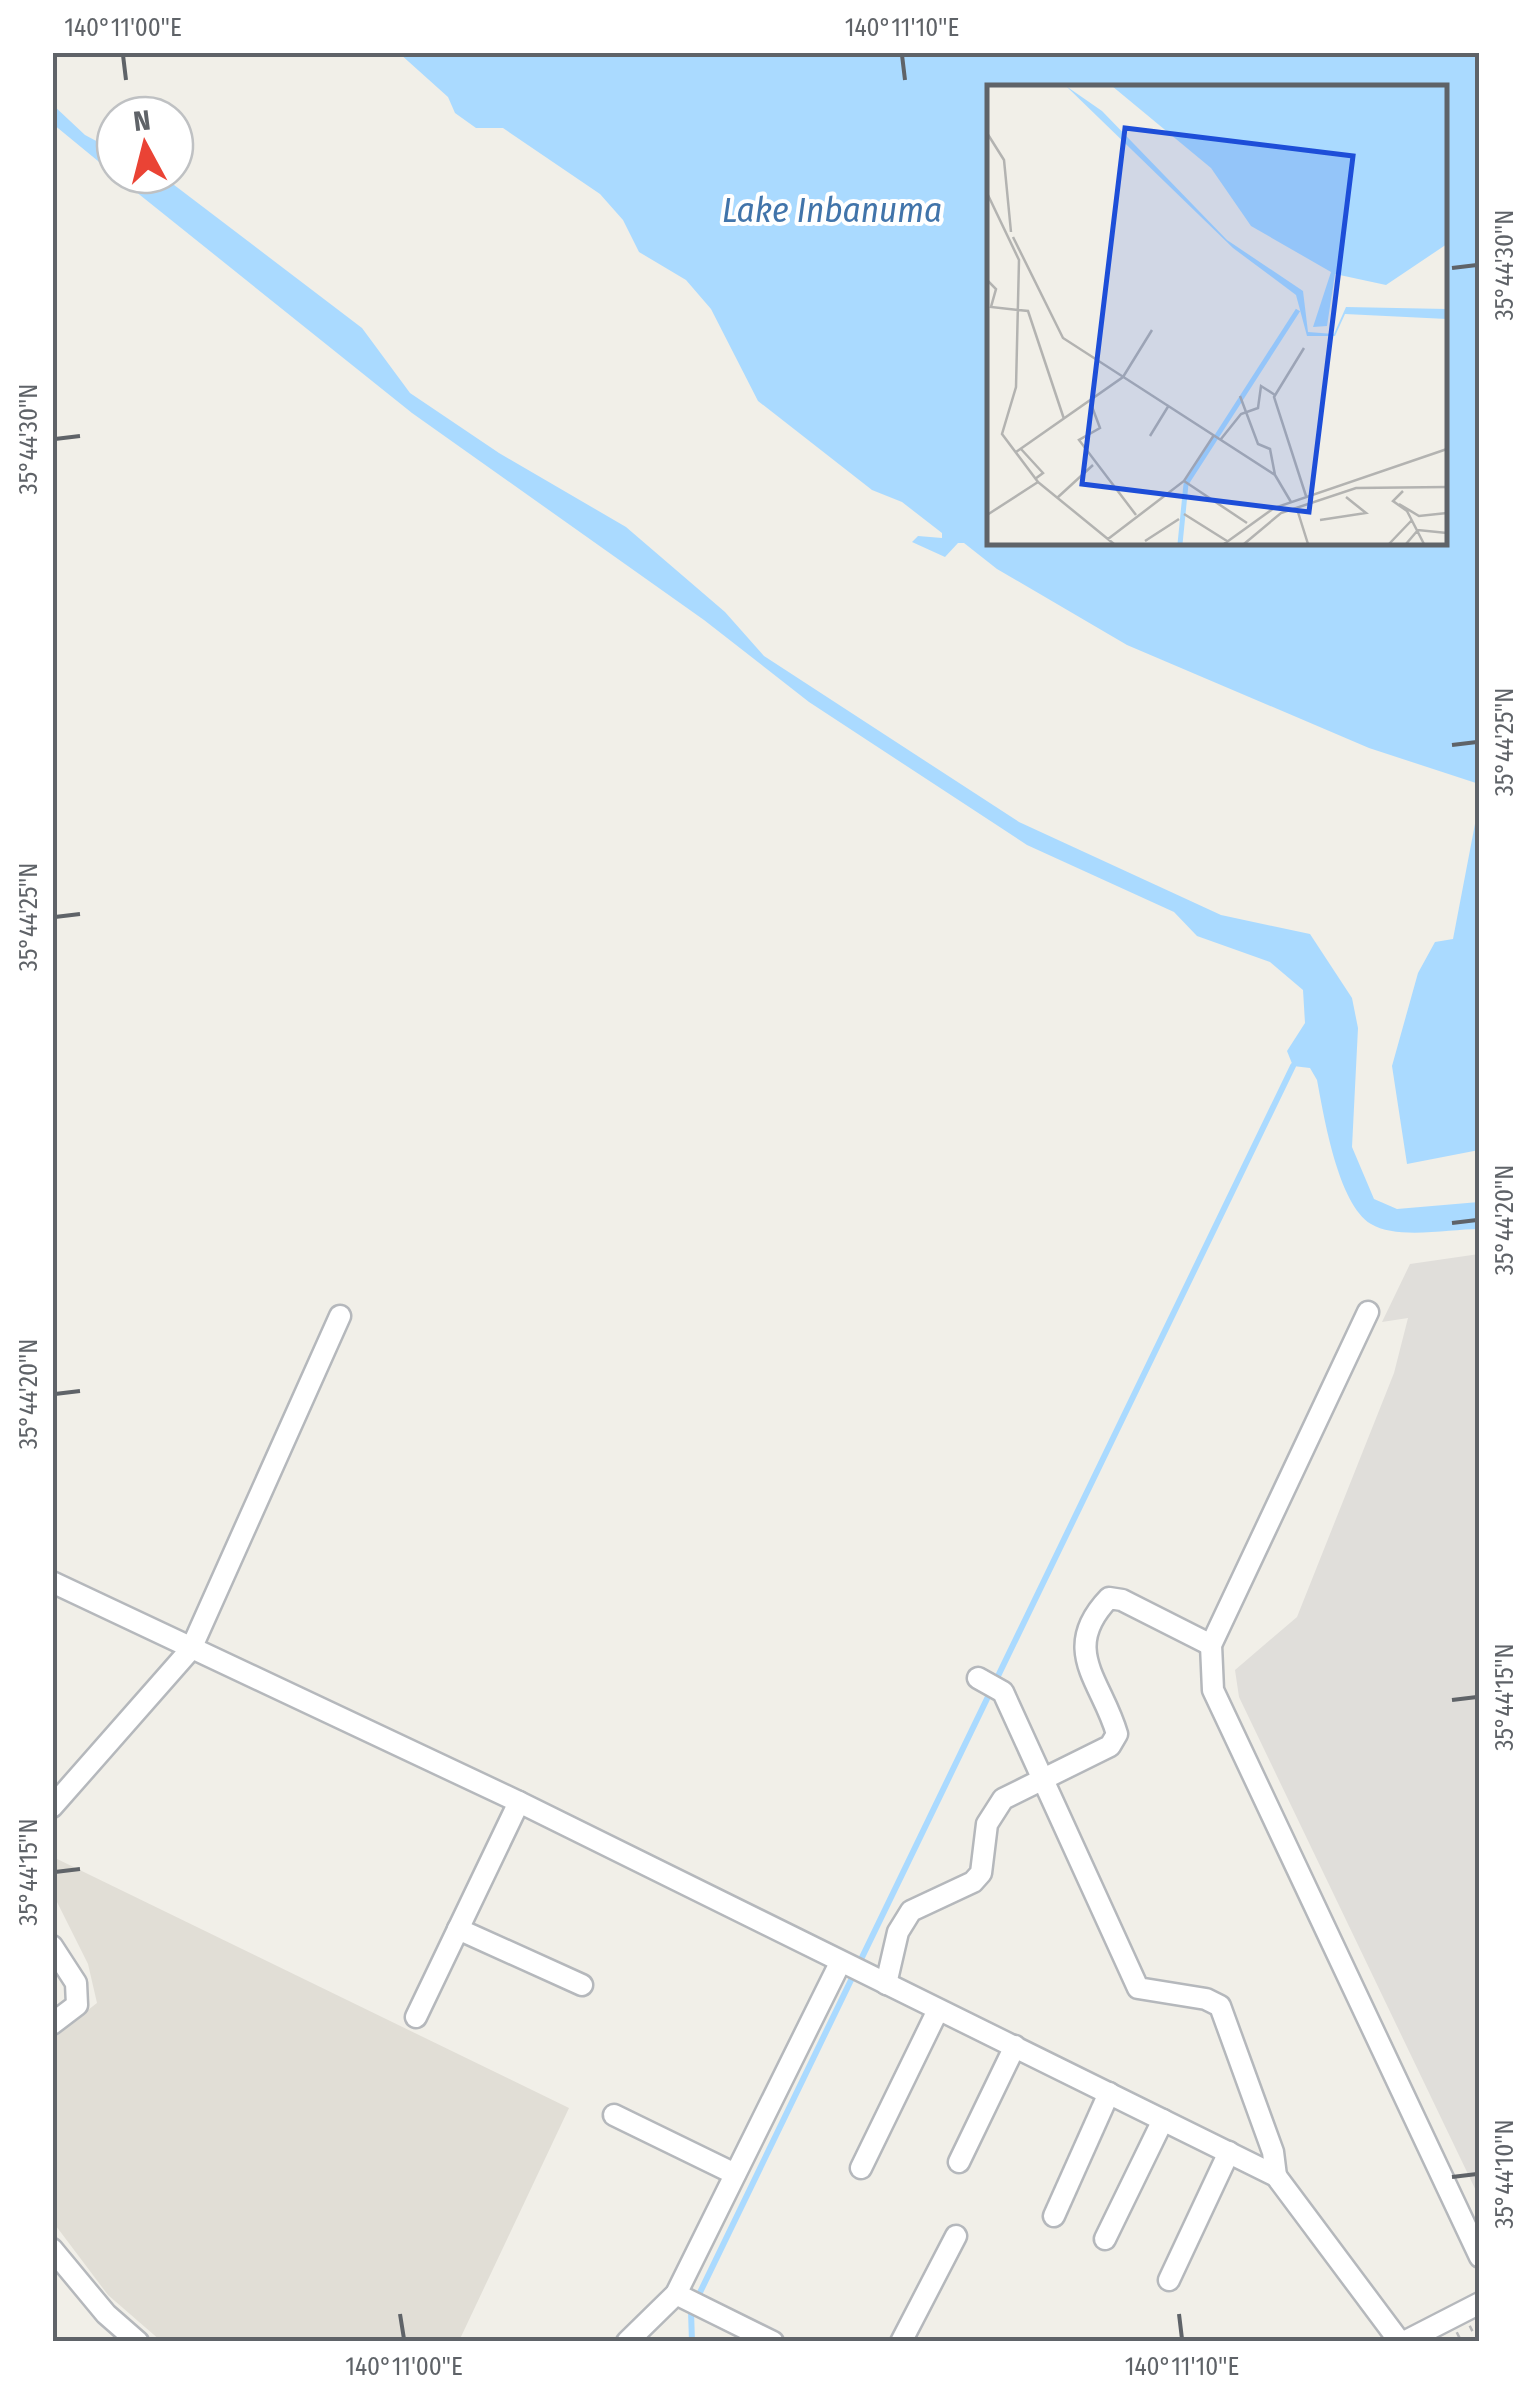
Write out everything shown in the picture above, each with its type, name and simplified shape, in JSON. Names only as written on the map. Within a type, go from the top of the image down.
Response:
[{"type":"street","points":[[1368,1312],[1210,1645],[1213,1690],[1480,2258]]},
{"type":"street","points":[[52,1807],[190,1649],[340,1316]]},
{"type":"street","points":[[52,1582],[519,1802],[1276,2176],[1402,2342],[1480,2303]]},
{"type":"street","points":[[886,1984],[898,1932],[911,1911],[972,1882],[982,1872],[987,1824],[1003,1800],[1110,1746],[1117,1734],[1085,1665],[1084,1645],[1100,1608],[1109,1598],[1122,1600],[1210,1645]]},
{"type":"street","points":[[988,1684],[1042,1779],[1138,1988],[1206,1999],[1220,2006],[1273,2152],[1276,2176]]},
{"type":"street","points":[[416,2017],[519,1802]]},
{"type":"street","points":[[458,1928],[582,1985]]},
{"type":"street","points":[[52,1946],[76,1984],[78,2005],[52,2024]]},
{"type":"street","points":[[627,2342],[689,2300],[735,2174],[850,1968]]},
{"type":"street","points":[[861,2168],[938,2010]]},
{"type":"street","points":[[959,2162],[1016,2046]]},
{"type":"street","points":[[1054,2216],[1109,2093]]},
{"type":"street","points":[[614,2115],[735,2174]]},
{"type":"street","points":[[1105,2239],[1162,2120]]},
{"type":"street","points":[[1169,2280],[1229,2152]]},
{"type":"street","points":[[901,2342],[956,2236]]},
{"type":"street","points":[[55,2260],[138,2342]]},
{"type":"street","points":[[689,2300],[773,2342]]},
{"type":"shaded area","points":[[1480,1254],[1479,2197],[1239,1697],[1235,1670],[1297,1617],[1394,1373],[1408,1318],[1382,1322],[1410,1264]]},
{"type":"shaded area","points":[[53,1857],[569,2108],[459,2341],[161,2341],[108,2295],[53,2222],[53,2037],[97,2003],[88,1964],[53,1894]]},
{"type":"water","name":"Lake Inbanuma","points":[[399,53],[1479,53],[1479,784],[1369,748],[1127,645],[997,569],[964,543],[958,543],[945,557],[912,542],[918,536],[942,538],[942,533],[902,502],[872,490],[758,401],[711,309],[686,280],[639,252],[623,220],[600,194],[503,128],[476,128],[455,113],[448,97]]},
{"type":"water","points":[[53,105],[95,140],[95,159],[53,124]]},
{"type":"water","points":[[140,195],[187,195],[362,328],[410,393],[499,453],[626,527],[725,612],[764,656],[1019,822],[1221,915],[1310,934],[1352,998],[1358,1028],[1352,1147],[1374,1199],[1397,1209],[1479,1202],[1479,1229],[1395,1232],[1371,1224],[1359,1214],[1334,1158],[1317,1080],[1310,1068],[1293,1066],[1287,1051],[1305,1023],[1303,990],[1270,962],[1197,936],[1174,912],[1027,845],[809,702],[704,620],[412,413]]},
{"type":"water","points":[[1479,803],[1479,1150],[1407,1164],[1392,1066],[1418,973],[1435,942],[1453,939]]},
{"type":"waterway","points":[[692,2342],[691,2311],[1293,1066]]},
{"type":"railway","points":[[1444,2342],[1480,2324]]}]
